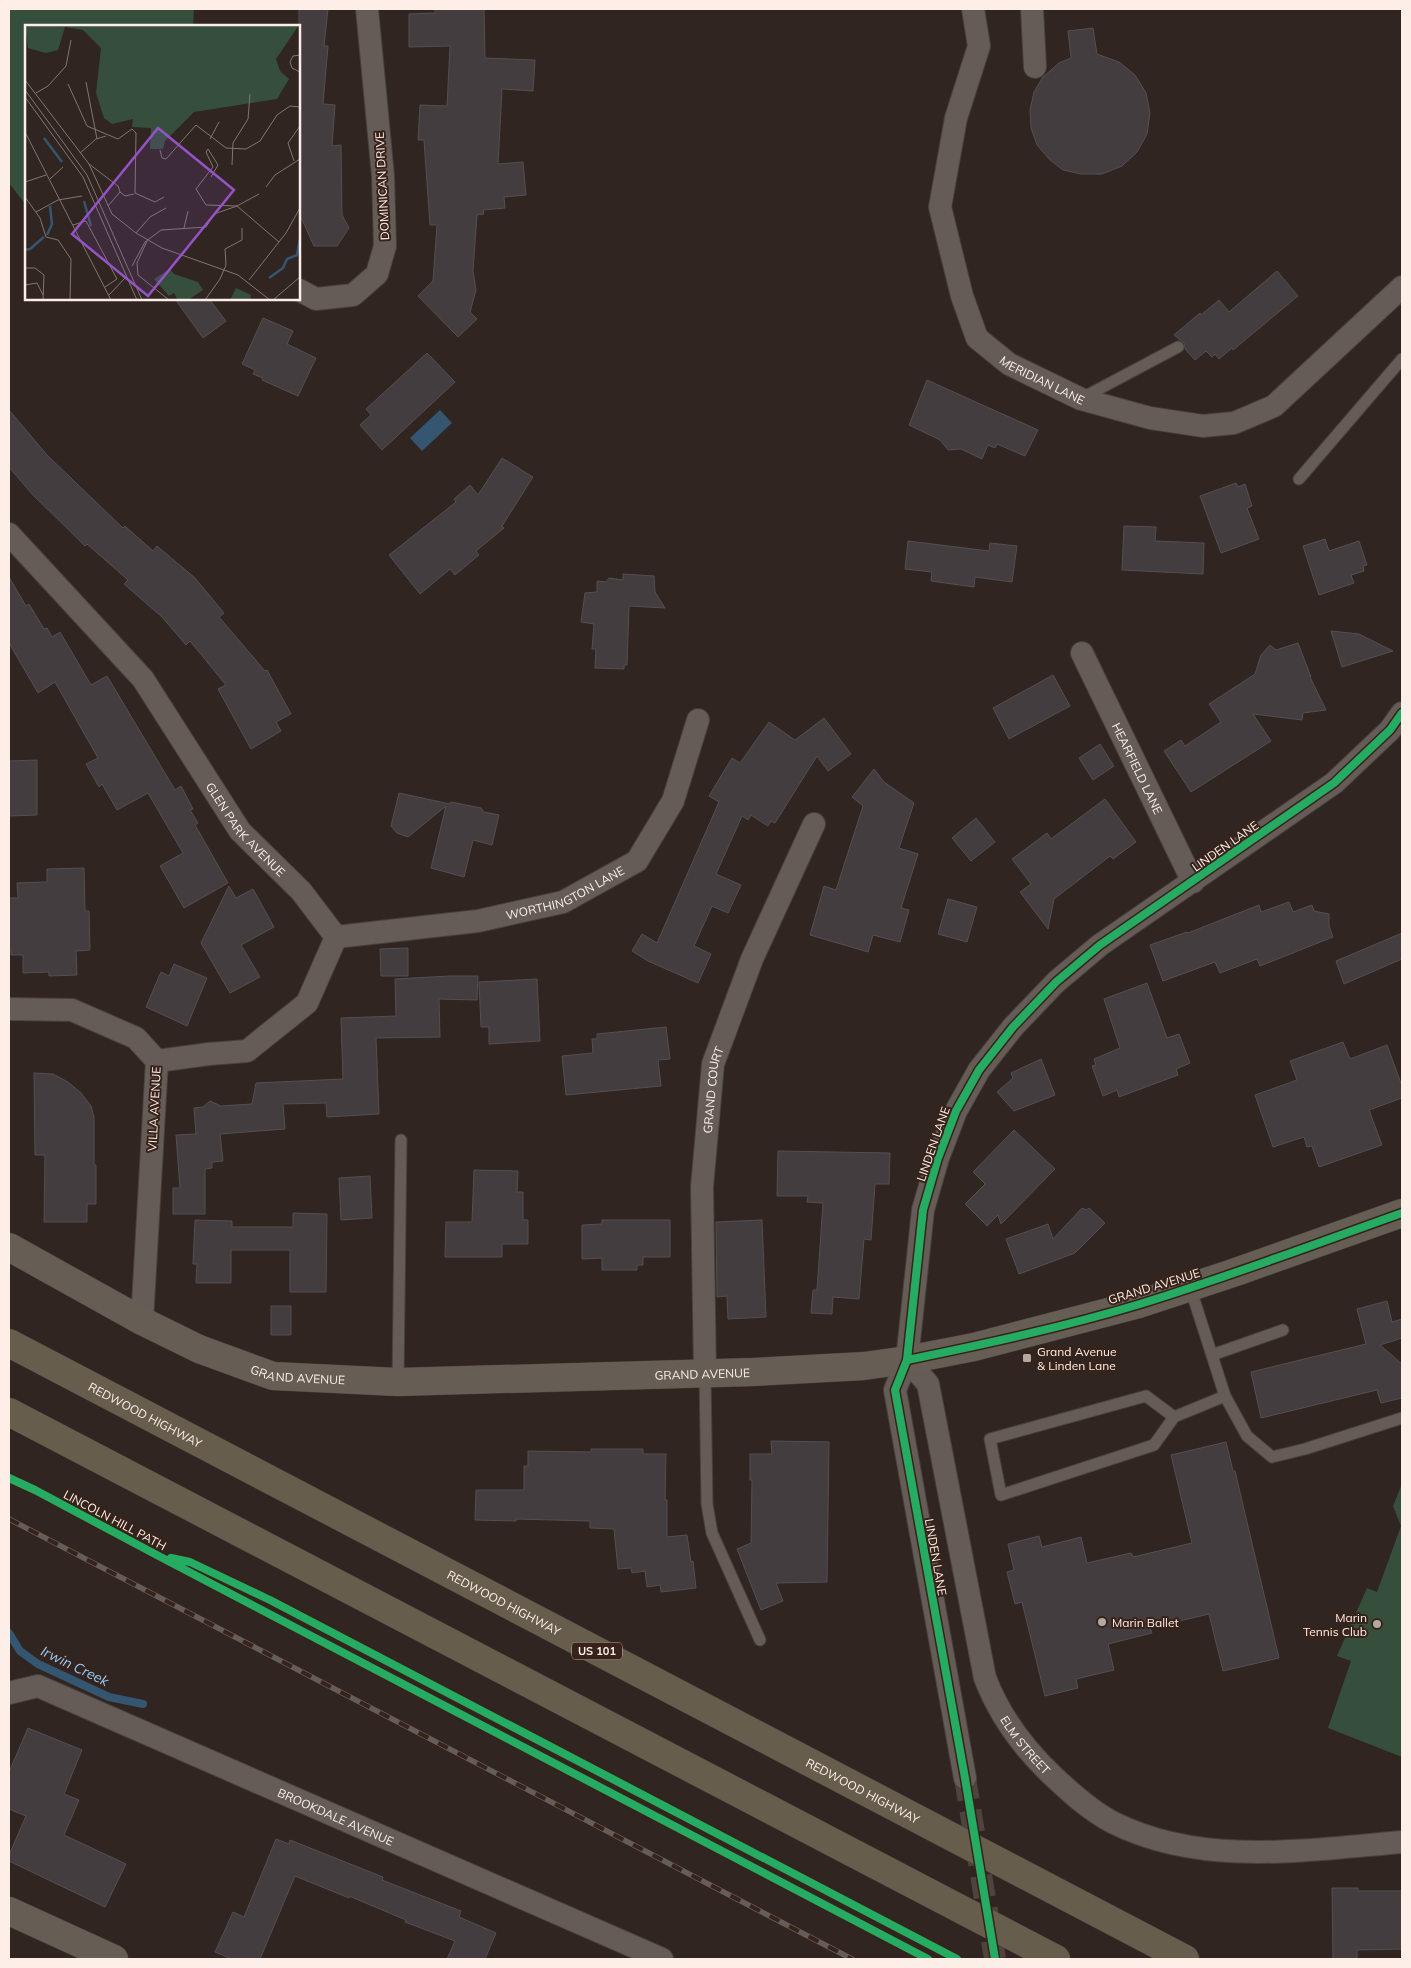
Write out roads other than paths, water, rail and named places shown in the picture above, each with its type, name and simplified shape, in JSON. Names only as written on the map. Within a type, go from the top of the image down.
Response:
[{"type":"highway","name":"REDWOOD HIGHWAY","points":[[9,1344],[1185,1959]]},
{"type":"highway","points":[[9,1412],[1056,1959]]},
{"type":"street","name":"DOMINICAN DRIVE","points":[[300,291],[316,299],[353,295],[377,274],[385,246],[383,176],[367,9]]},
{"type":"street","name":"MERIDIAN LANE","points":[[973,9],[979,46],[956,118],[940,207],[962,296],[977,338],[1009,364],[1081,399],[1150,418],[1203,426],[1234,423],[1274,406],[1402,287]]},
{"type":"street","points":[[1032,9],[1035,67]]},
{"type":"street","name":"GLEN PARK AVENUE","points":[[11,539],[143,679],[240,831],[301,890],[336,937]]},
{"type":"street","name":"HEARFIELD LANE","points":[[1082,653],[1193,882]]},
{"type":"street","name":"LINDEN LANE","points":[[965,1778],[895,1390],[907,1360],[924,1210],[938,1158],[956,1110],[979,1070],[1013,1027],[1056,982],[1100,945],[1334,783],[1390,730],[1402,713]]},
{"type":"street","name":"WORTHINGTON LANE","points":[[336,937],[478,921],[563,902],[637,861],[673,802],[698,720]]},
{"type":"street","name":"GRAND COURT","points":[[705,1374],[702,1187],[713,1064],[752,959],[814,824]]},
{"type":"street","points":[[157,1061],[247,1051],[307,1003],[336,937]]},
{"type":"street","name":"VILLA AVENUE","points":[[9,1009],[72,1010],[136,1038],[157,1061],[142,1320]]},
{"type":"street","name":"GRAND AVENUE","points":[[9,1247],[199,1349],[273,1376],[398,1382],[705,1374],[864,1366],[907,1360],[974,1347],[1140,1304],[1402,1212]]},
{"type":"street","name":"ELM STREET","points":[[907,1360],[928,1384],[985,1678],[994,1702],[1009,1726],[1027,1750],[1048,1772],[1070,1792],[1113,1822],[1135,1832],[1194,1847],[1235,1852],[1277,1852],[1402,1842]]},
{"type":"street","name":"BROOKDALE AVENUE","points":[[9,1693],[38,1686],[662,1959]]},
{"type":"street","points":[[9,1911],[114,1959]]},
{"type":"lane","points":[[1081,399],[1178,347]]},
{"type":"lane","points":[[1299,480],[1402,359]]},
{"type":"lane","points":[[398,1382],[401,1140]]},
{"type":"lane","points":[[1190,1287],[1225,1396],[1247,1436],[1272,1457],[1305,1449],[1402,1418]]},
{"type":"lane","points":[[1212,1355],[1283,1330]]},
{"type":"lane","points":[[705,1374],[707,1504],[712,1533],[760,1640]]},
{"type":"lane","points":[[1174,1417],[1146,1396],[990,1439],[1001,1495],[1154,1445],[1174,1417],[1225,1396]]},
{"type":"water","points":[[440,410],[452,423],[422,451],[410,438]]},
{"type":"waterway","name":"Irwin Creek","points":[[9,1633],[20,1651],[38,1664],[109,1697],[143,1704]]},
{"type":"tunnel","points":[[965,1778],[995,1959]]},
{"type":"railway","points":[[9,1519],[852,1959]]},
{"type":"place","name":"Grand Avenue & Linden Lane","points":[[1027,1358]]},
{"type":"place","name":"Marin Ballet","points":[[1102,1622]]},
{"type":"place","name":"Marin Tennis Club","points":[[1377,1624]]}]
